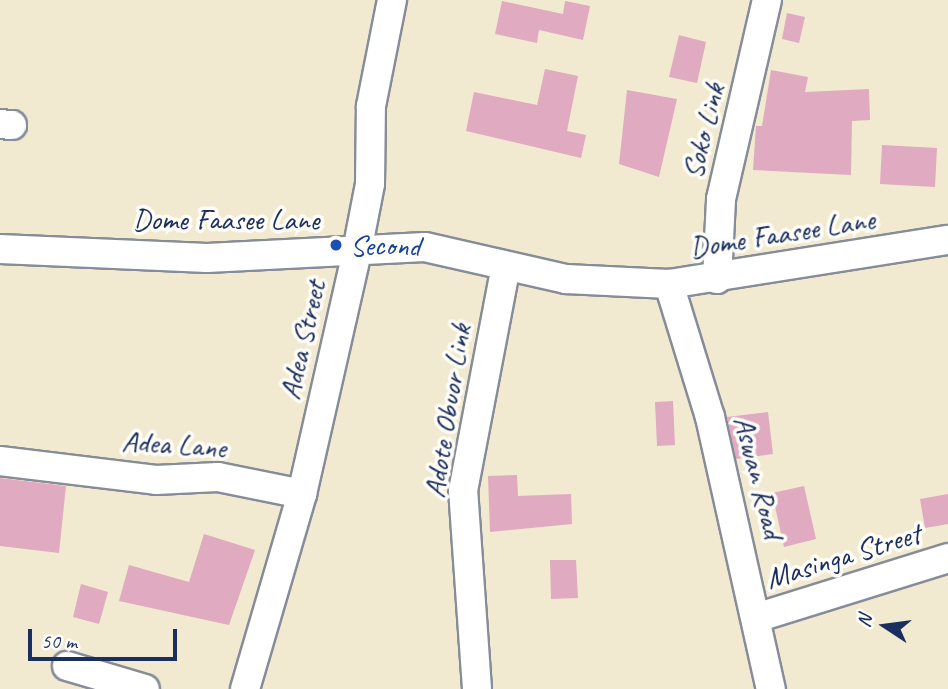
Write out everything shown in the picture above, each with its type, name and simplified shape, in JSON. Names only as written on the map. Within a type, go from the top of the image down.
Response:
[{"type":"street","name":"Adea Street","points":[[245,689],[302,494],[357,251],[370,184],[371,106],[392,0]]},
{"type":"street","name":"Soko Link","points":[[717,279],[720,199],[767,0]]},
{"type":"street","name":"Dome Faasee Lane","points":[[0,249],[207,258],[425,247],[505,270],[669,284],[717,279],[948,240]]},
{"type":"street","name":"Adote Obuor Link","points":[[477,689],[463,491],[505,270]]},
{"type":"street","name":"Aswan Road","points":[[669,284],[710,418],[759,617],[771,689]]},
{"type":"street","name":"Adea Lane","points":[[0,461],[156,480],[218,477],[302,494]]},
{"type":"street","name":"Masinga Street","points":[[759,617],[948,558]]},
{"type":"street","points":[[67,666],[145,689]]},
{"type":"building","points":[[502,1],[563,14],[565,1],[590,6],[583,40],[539,30],[537,43],[495,34]]},
{"type":"building","points":[[787,13],[805,17],[799,43],[782,39]]},
{"type":"building","points":[[679,35],[706,42],[697,83],[669,77]]},
{"type":"building","points":[[545,69],[578,76],[567,131],[586,135],[581,158],[466,131],[474,92],[537,105]]},
{"type":"building","points":[[771,70],[808,77],[805,92],[869,89],[870,120],[852,121],[851,175],[753,170],[756,126],[762,126]]},
{"type":"building","points":[[627,90],[677,99],[659,177],[619,164]]},
{"type":"building","points":[[882,145],[937,148],[935,187],[880,184]]},
{"type":"building","points":[[673,401],[675,445],[657,446],[655,402]]},
{"type":"building","points":[[768,412],[773,454],[736,459],[727,417]]},
{"type":"building","points":[[517,475],[518,496],[571,494],[572,524],[490,532],[488,476]]},
{"type":"building","points":[[0,478],[66,486],[59,553],[0,546]]},
{"type":"building","points":[[804,486],[816,539],[784,547],[772,493]]},
{"type":"building","points":[[948,494],[948,524],[925,528],[920,499]]},
{"type":"building","points":[[204,534],[255,550],[229,625],[119,601],[129,565],[189,582]]},
{"type":"building","points":[[550,560],[576,560],[578,598],[551,599]]},
{"type":"building","points":[[81,584],[108,592],[99,624],[73,617]]},
{"type":"place","name":"Second","points":[[336,245]]}]
